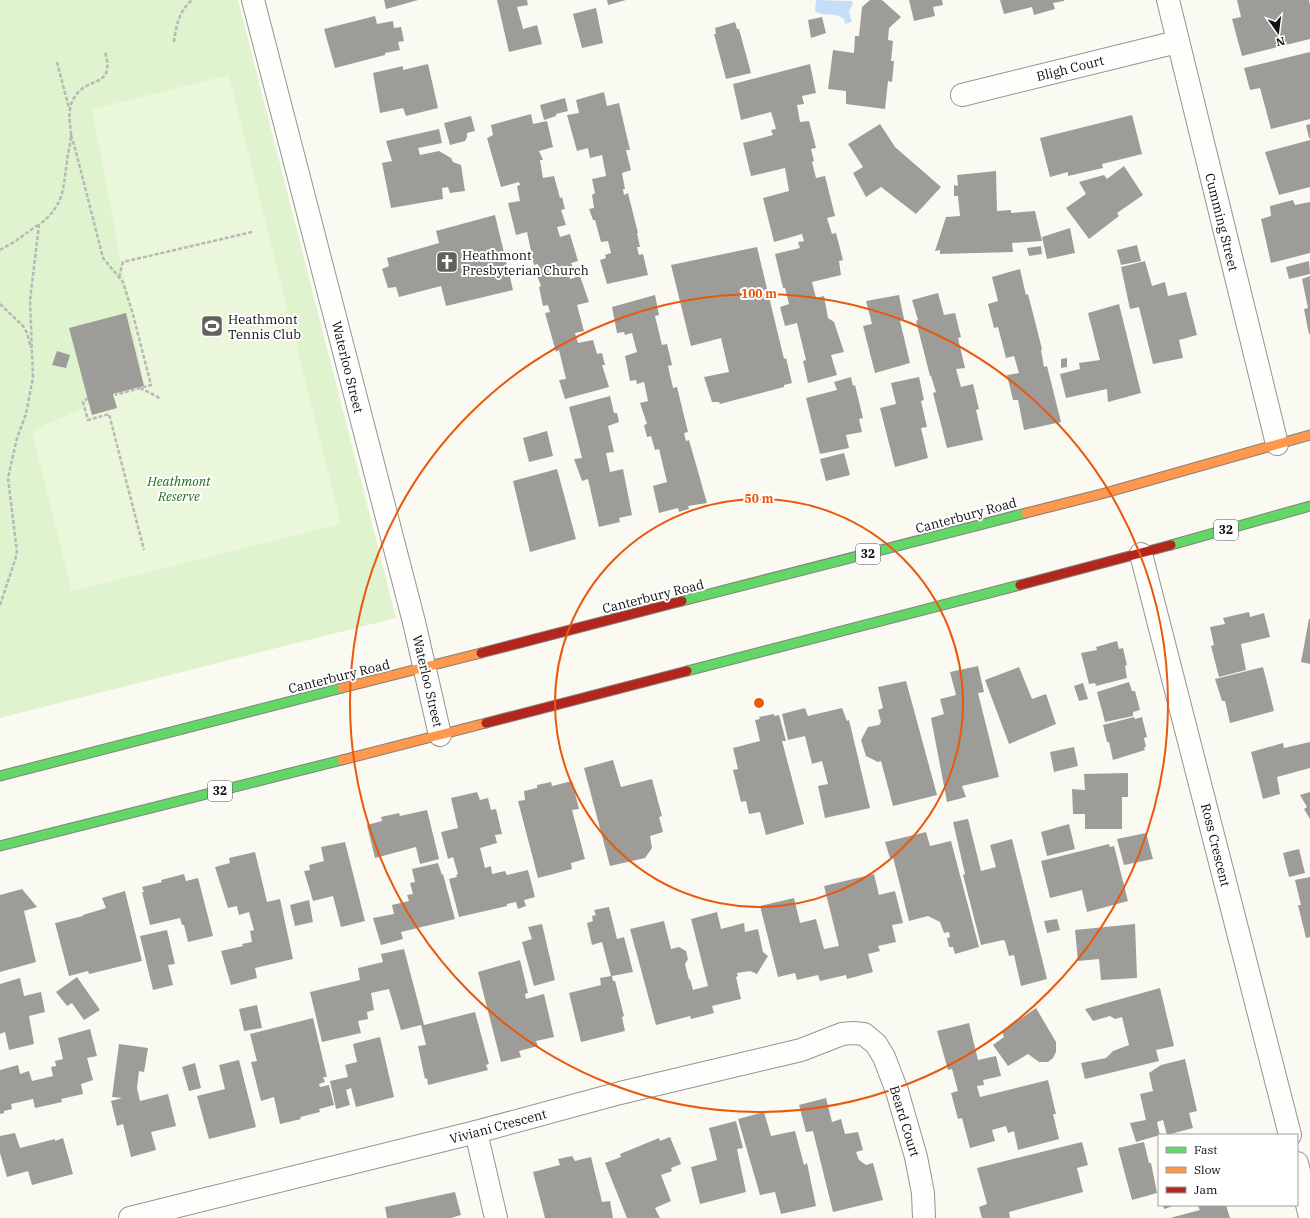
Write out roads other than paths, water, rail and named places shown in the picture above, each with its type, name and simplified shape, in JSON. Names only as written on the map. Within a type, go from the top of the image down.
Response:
[{"type":"main road","name":"Canterbury Road","points":[[0,776],[1082,499],[1310,435]]},
{"type":"main road","name":"32","points":[[0,846],[440,735],[1141,554],[1310,506]]},
{"type":"street","name":"Waterloo Street","points":[[253,0],[414,622],[440,735]]},
{"type":"street","name":"Cumming Street","points":[[1168,0],[1278,444]]},
{"type":"street","name":"Bligh Court","points":[[962,95],[1178,42]]},
{"type":"street","name":"Ross Crescent","points":[[1141,554],[1290,1134]]},
{"type":"street","name":"Viviani Crescent","points":[[130,1218],[476,1132],[620,1093],[801,1050],[842,1034],[864,1034]]},
{"type":"street","name":"Beard Court","points":[[864,1034],[876,1044],[884,1057],[897,1091],[916,1157],[923,1193],[924,1218]]},
{"type":"street","points":[[476,1132],[496,1218]]},
{"type":"street","points":[[1298,1167],[1310,1217]]},
{"type":"water","points":[[816,0],[851,1],[853,3],[849,12],[852,22],[845,24],[844,19],[836,15],[818,13],[815,11]]},
{"type":"place","name":"Heathmont Presbyterian Church","points":[[447,262]]},
{"type":"place","name":"Heathmont Tennis Club","points":[[212,326]]},
{"type":"park label","name":"Heathmont Reserve","points":[[179,488]]}]
